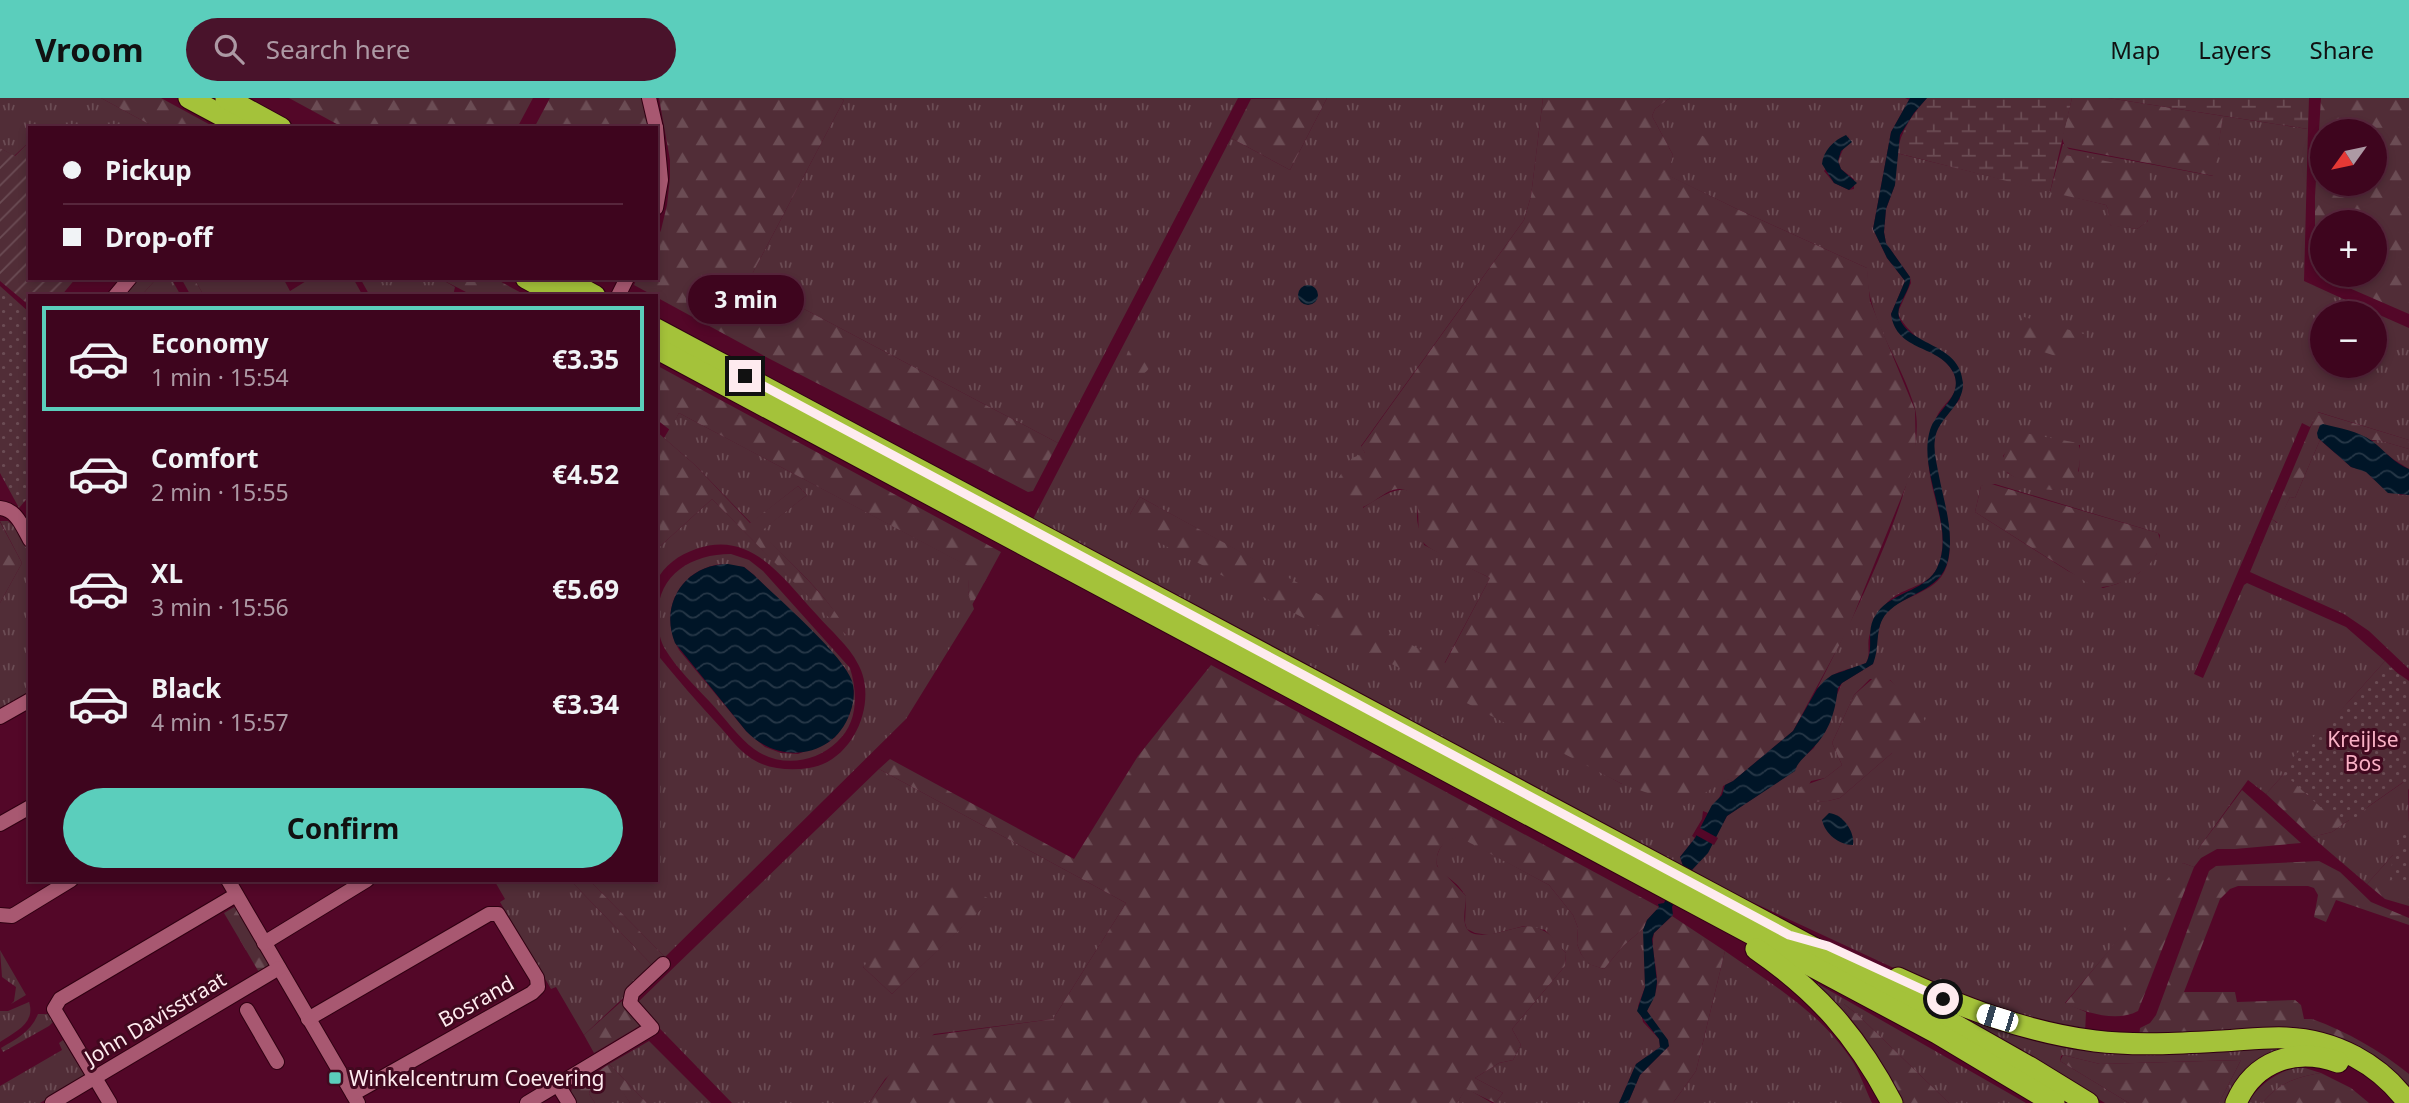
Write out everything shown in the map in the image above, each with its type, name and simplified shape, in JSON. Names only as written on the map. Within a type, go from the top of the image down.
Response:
[{"type":"highway","points":[[190,98],[241,126]]},
{"type":"highway","points":[[226,98],[277,126]]},
{"type":"highway","points":[[530,280],[555,294]]},
{"type":"highway","points":[[566,280],[591,294]]},
{"type":"highway","points":[[658,330],[1678,885],[2054,1103]]},
{"type":"highway","points":[[658,349],[1678,885],[1789,935],[1935,1013],[2088,1103]]},
{"type":"highway","points":[[1678,885],[1718,925],[1776,963],[1816,996],[1854,1038],[1875,1069],[1892,1103]]},
{"type":"highway","points":[[1789,935],[1828,946],[1979,1013],[2051,1032],[2091,1040],[2148,1044],[2279,1038],[2320,1042],[2366,1063],[2393,1085],[2408,1103]]},
{"type":"highway","points":[[2236,1103],[2246,1084],[2258,1071],[2282,1058],[2299,1055],[2329,1059],[2354,1070],[2390,1103]]},
{"type":"street","points":[[649,98],[656,126]]},
{"type":"street","points":[[658,154],[658,194]]},
{"type":"street","points":[[117,294],[128,280]]},
{"type":"street","points":[[7,510],[28,512]]},
{"type":"street","points":[[7,510],[28,537]]},
{"type":"street","points":[[0,718],[28,701]]},
{"type":"street","points":[[0,824],[28,808]]},
{"type":"street","points":[[0,915],[12,916],[68,882]]},
{"type":"street","name":"Bosrand","points":[[229,882],[355,1099],[532,993],[538,987],[537,978],[498,914],[489,914],[309,1018]]},
{"type":"street","points":[[264,943],[364,882]]},
{"type":"street","points":[[110,1103],[54,1009],[60,999],[236,895]]},
{"type":"street","points":[[527,1103],[652,1028],[630,1003],[632,993],[663,964]]},
{"type":"street","name":"John Davisstraat","points":[[52,1103],[279,968]]},
{"type":"street","points":[[247,1010],[277,1062]]},
{"type":"street","points":[[558,1085],[569,1103]]},
{"type":"green space","points":[[0,98],[101,98],[152,126],[28,126],[28,143],[14,156],[0,148]]},
{"type":"green space","points":[[101,98],[161,98],[212,126],[152,126]]},
{"type":"green space","points":[[289,98],[533,98],[518,126],[340,126]]},
{"type":"green space","points":[[550,98],[643,98],[650,126],[535,126]]},
{"type":"green space","points":[[659,98],[844,100],[749,280],[1058,443],[1033,491],[1028,492],[768,358],[658,298],[658,294],[651,294],[634,285],[636,280],[658,280],[658,237],[667,205],[670,160]]},
{"type":"green space","points":[[840,98],[1238,98],[1058,443],[749,280],[844,100]]},
{"type":"green space","points":[[1327,98],[1543,98],[1531,196],[1524,220],[1361,446],[1365,453],[1363,508],[1394,491],[1409,491],[1415,496],[1418,506],[1417,520],[1424,545],[1490,578],[1444,664],[1140,497],[1130,514],[1622,784],[1721,777],[1733,781],[1723,786],[1708,813],[1703,811],[1702,819],[1692,836],[1695,838],[1680,857],[1683,866],[1033,519],[1231,138],[1290,170]]},
{"type":"green space","points":[[1327,98],[1290,170],[1231,138],[1251,99]]},
{"type":"green space","points":[[1543,98],[1670,98],[1655,109],[1652,116],[1673,155],[1668,175],[1867,268],[1870,301],[1915,410],[1916,455],[1912,471],[1848,629],[1793,731],[1733,781],[1721,778],[1717,785],[1685,806],[1622,784],[1137,531],[1130,514],[1140,497],[1445,663],[1490,578],[1444,556],[1423,542],[1419,530],[1417,502],[1409,492],[1394,490],[1358,509],[1344,506],[1328,493],[1352,458],[1365,453],[1361,447],[1524,220],[1531,196]]},
{"type":"green space","points":[[1670,98],[1909,100],[1891,132],[1873,229],[1887,258],[1905,281],[1891,314],[1894,325],[1910,340],[1940,357],[1954,374],[1956,381],[1952,397],[1936,419],[1929,447],[1928,462],[1941,523],[1942,553],[1937,568],[1927,580],[1898,594],[1886,604],[1870,633],[1866,663],[1835,674],[1817,689],[1865,591],[1898,509],[1910,470],[1916,436],[1915,409],[1872,305],[1867,268],[1667,175],[1673,155],[1652,116],[1655,109]],"holes":[[[1849,136],[1838,161],[1841,169],[1854,179],[1854,189],[1849,190],[1834,183],[1824,171]]]},
{"type":"green space","points":[[1927,98],[2072,98],[2050,192],[1897,153],[1908,123]]},
{"type":"green space","points":[[2072,98],[2108,98],[2223,116],[2214,176],[2065,147],[2062,138]]},
{"type":"green space","points":[[2108,98],[2309,98],[2308,129]]},
{"type":"green space","points":[[2321,98],[2409,98],[2409,314],[2387,304],[2387,301],[2379,301],[2347,287],[2387,287],[2387,210],[2315,210],[2315,196],[2387,196],[2387,119],[2320,119]]},
{"type":"green space","points":[[2223,116],[2308,129],[2304,281],[2310,284],[2310,287],[2317,287],[2348,301],[2310,301],[2310,378],[2387,378],[2387,318],[2409,328],[2409,440],[2318,412],[2310,427],[2302,423],[2194,674],[2203,678],[2247,583],[2346,627],[2385,661],[2266,794],[2248,780],[2198,849],[2217,849],[2201,858],[2194,867],[2183,863],[2065,1003],[2086,1012],[2085,1034],[2056,1028],[1939,989],[1726,890],[1692,870],[1707,853],[1727,816],[1794,771],[1797,763],[1814,748],[1842,683],[1873,664],[1883,617],[1898,604],[1934,584],[1946,568],[1950,551],[1949,533],[1934,444],[1939,425],[1960,399],[1959,371],[1915,335],[1898,312],[1911,283],[1910,277],[1886,243],[1884,232],[1886,209],[1895,185],[1896,153],[2106,205],[2110,225],[2137,229],[2148,221],[2070,155],[2060,155],[2063,144],[2069,149],[2213,176]],"holes":[[[2080,445],[2079,471],[2060,488],[2051,490],[2029,484],[2007,473],[2003,456],[2006,452]],[[1995,484],[2158,533],[2160,535],[2156,555],[2139,573],[2103,588],[2068,571],[1975,512],[1981,486]],[[1870,679],[1890,680],[1900,690],[1892,753],[1840,798],[1799,802],[1811,781],[1825,778],[1842,765],[1832,743],[1854,695]]]},
{"type":"green space","points":[[1685,130],[1707,139],[1714,152],[1712,157],[1699,157],[1683,148],[1679,134]]},
{"type":"green space","points":[[28,143],[28,280],[74,280],[63,294],[28,294],[28,304],[0,281],[0,148],[15,156]]},
{"type":"green space","points":[[2060,155],[2105,161],[2149,175],[2152,192],[2147,222],[2137,229],[2112,226],[2109,224],[2106,205],[2050,192]]},
{"type":"green space","points":[[1862,160],[1878,161],[1882,167],[1875,178],[1862,174],[1859,169]]},
{"type":"green space","points":[[136,280],[155,280],[143,294],[125,294]]},
{"type":"green space","points":[[155,280],[172,280],[180,294],[143,294]]},
{"type":"green space","points":[[182,280],[195,280],[203,294],[190,294]]},
{"type":"green space","points":[[195,280],[284,280],[290,291],[308,280],[354,280],[362,294],[203,294]]},
{"type":"green space","points":[[361,280],[443,280],[455,287],[453,294],[369,294]]},
{"type":"green space","points":[[443,280],[498,280],[523,294],[466,294]]},
{"type":"green space","points":[[0,286],[28,311],[28,497],[19,508],[0,473]]},
{"type":"green space","points":[[2024,317],[2087,335],[2077,363],[2016,343]]},
{"type":"green space","points":[[1138,346],[1149,348],[1151,357],[1151,364],[1140,376],[1129,372],[1124,363],[1128,351]]},
{"type":"green space","points":[[658,366],[1001,552],[972,605],[968,591],[969,567],[679,413],[670,430],[658,421]]},
{"type":"green space","points":[[2317,412],[2409,440],[2409,449],[2378,440],[2320,440],[2295,498],[2290,497],[2278,523],[2272,519]]},
{"type":"green space","points":[[679,413],[970,567],[968,591],[974,609],[906,719],[665,957],[591,882],[658,882],[658,655],[741,750],[762,764],[777,768],[809,768],[838,755],[858,728],[865,695],[864,679],[850,651],[779,573],[750,552],[734,546],[716,545],[696,549],[673,561],[658,579],[658,548],[712,499],[846,634],[820,593],[759,532],[807,495],[798,486],[751,523],[695,465],[664,438]]},
{"type":"green space","points":[[2014,431],[2078,443],[2081,452],[2077,480],[2065,487],[2051,490],[2030,485],[2009,474],[2000,465]]},
{"type":"green space","points":[[658,433],[695,465],[750,523],[798,486],[807,495],[760,532],[824,597],[843,625],[846,635],[712,499],[658,548]]},
{"type":"green space","points":[[2320,440],[2351,467],[2366,471],[2373,479],[2400,495],[2409,495],[2409,669],[2369,631],[2344,614],[2250,572],[2272,519],[2277,523],[2290,497],[2295,498]]},
{"type":"green space","points":[[2378,440],[2409,449],[2409,469],[2371,441]]},
{"type":"green space","points":[[1988,483],[2158,533],[2156,555],[2129,579],[2105,587],[2094,587],[1975,512],[1981,486]]},
{"type":"green space","points":[[0,521],[8,521],[14,526],[28,550],[28,697],[0,713],[0,603],[22,563]]},
{"type":"green space","points":[[0,522],[22,563],[0,603]]},
{"type":"green space","points":[[731,554],[749,560],[763,571],[850,668],[854,688],[855,698],[849,726],[837,742],[818,755],[786,761],[764,755],[754,749],[686,677],[663,646],[658,619],[663,590],[679,570],[702,558]],"holes":[[[720,564],[744,567],[845,668],[854,691],[849,716],[835,737],[798,754],[781,753],[765,747],[746,731],[679,650],[673,636],[671,608],[676,596],[692,575]]]},
{"type":"green space","points":[[2385,661],[2398,674],[2303,790],[2308,796],[2337,764],[2409,778],[2332,832],[2312,837],[2266,794]]},
{"type":"green space","points":[[1211,665],[1659,907],[1647,920],[1644,928],[1623,946],[1604,969],[1588,964],[1581,954],[1577,944],[1578,928],[1573,915],[1549,885],[1459,837],[1441,847],[1437,855],[1437,866],[1466,896],[1464,921],[1468,930],[1481,935],[1523,926],[1534,927],[1549,934],[1566,953],[1565,966],[1512,1029],[1521,1045],[1513,1060],[1499,1063],[1475,1078],[1503,1093],[1495,1103],[1466,1089],[1457,1103],[869,1103],[913,1041],[920,1037],[1053,1019],[1126,903],[879,769],[890,759],[1074,859],[1138,756]]},
{"type":"green space","name":"Kreijlse Bos","points":[[2386,665],[2409,681],[2409,790],[2400,777],[2352,821],[2327,813],[2280,770]]},
{"type":"green space","points":[[1879,673],[1908,696],[1920,711],[1928,728],[1923,736],[1904,744],[1840,798],[1799,803],[1795,794],[1800,787],[1825,778],[1842,765],[1832,743],[1854,695]]},
{"type":"green space","points":[[879,769],[1126,903],[1053,1019],[934,1034],[885,1079],[869,1103],[732,1103],[636,1004]],"holes":[[[990,900],[892,994],[863,967]]]},
{"type":"green space","points":[[2408,779],[2409,837],[2367,884],[2312,837],[2332,832]]},
{"type":"green space","points":[[2242,790],[2301,843],[2235,849],[2198,849]]},
{"type":"green space","name":"Kreijlse Bos","points":[[2409,820],[2409,885],[2390,880],[2393,854]]},
{"type":"green space","points":[[1459,836],[1549,885],[1573,915],[1578,928],[1577,944],[1589,964],[1604,969],[1623,946],[1644,928],[1645,987],[1638,1006],[1643,1022],[1659,1039],[1660,1047],[1636,1064],[1619,1103],[1495,1103],[1503,1093],[1475,1078],[1499,1063],[1513,1060],[1521,1045],[1512,1029],[1565,966],[1566,953],[1545,930],[1524,926],[1489,935],[1467,929],[1466,896],[1440,871],[1437,864],[1441,846]]},
{"type":"green space","points":[[2409,837],[2409,906],[2385,899],[2367,884]]},
{"type":"green space","points":[[2319,861],[2340,872],[2371,902],[2409,918],[2409,925],[2336,900],[2326,922],[2314,917],[2318,895],[2314,888],[2308,886],[2238,886],[2230,889],[2220,899],[2184,992],[2235,992],[2237,1002],[2295,1000],[2301,1005],[2304,1019],[2312,1019],[2351,1036],[2375,1049],[2409,1074],[2409,1099],[2333,1044],[2139,1038],[2140,1028],[2150,1023],[2156,1015],[2209,871],[2216,866]]},
{"type":"green space","points":[[2183,863],[2194,867],[2138,1011],[2111,1016],[2065,1004],[2178,866]]},
{"type":"green space","points":[[949,876],[991,900],[892,994],[863,967]]},
{"type":"green space","points":[[495,882],[572,882],[655,968],[584,1035],[556,987],[551,989],[500,902],[505,899]]},
{"type":"green space","points":[[572,882],[591,882],[665,957],[655,968]]},
{"type":"green space","points":[[236,906],[272,968],[260,974],[224,913]]},
{"type":"green space","points":[[1672,916],[1725,951],[1696,1071],[1673,1103],[1628,1103],[1640,1075],[1669,1046],[1647,1011],[1657,985],[1654,933]]},
{"type":"green space","points":[[0,950],[26,995],[11,1004],[16,987],[2,977]]},
{"type":"green space","points":[[1725,951],[1793,999],[1825,1027],[1854,1064],[1872,1103],[1673,1103],[1696,1071]]},
{"type":"green space","points":[[1785,965],[2026,1103],[1949,1103],[1844,1004],[1844,1009],[1865,1037],[1905,1103],[1896,1103]]},
{"type":"green space","points":[[1928,997],[2006,1027],[2290,1047],[2297,1053],[2231,1103],[2219,1103],[2241,1060],[2100,1064],[2061,1056],[2060,1061],[2129,1103],[2105,1103]]},
{"type":"green space","points":[[623,1000],[638,1015],[641,1025],[594,1053],[584,1035]]},
{"type":"green space","points":[[29,1002],[30,1016],[27,1021],[0,1042],[0,1011],[8,1011]]},
{"type":"green space","points":[[1844,1004],[1949,1103],[1905,1103],[1865,1037],[1844,1009]]},
{"type":"green space","points":[[38,1014],[51,1014],[55,1020],[3,1052],[1,1048],[27,1030]]},
{"type":"green space","points":[[63,1040],[85,1076],[40,1103],[0,1103],[0,1086],[62,1050],[59,1043]]},
{"type":"green space","points":[[649,1041],[711,1103],[647,1103],[609,1064]]},
{"type":"green space","points":[[2063,1055],[2100,1064],[2241,1060],[2219,1103],[2129,1103],[2060,1061]]},
{"type":"green space","points":[[609,1064],[647,1103],[630,1103],[617,1086],[610,1082],[590,1090],[589,1094],[595,1103],[574,1103],[570,1094],[572,1089]]},
{"type":"green space","points":[[2296,1067],[2321,1073],[2288,1082],[2262,1103],[2247,1103],[2268,1080]]},
{"type":"green space","points":[[2321,1073],[2351,1088],[2369,1103],[2262,1103],[2288,1082]]},
{"type":"green space","points":[[610,1080],[618,1084],[630,1103],[595,1103],[589,1094],[590,1090]]},
{"type":"green space","points":[[1466,1088],[1492,1103],[1457,1103]]},
{"type":"water","points":[[1910,98],[1927,98],[1900,135],[1895,185],[1886,209],[1884,232],[1886,243],[1910,277],[1909,287],[1898,312],[1904,327],[1953,360],[1960,370],[1963,383],[1959,398],[1937,431],[1935,444],[1949,525],[1950,545],[1946,566],[1934,582],[1885,616],[1879,628],[1873,664],[1838,688],[1831,721],[1795,771],[1727,816],[1708,853],[1691,871],[1672,907],[1673,915],[1654,933],[1652,939],[1657,982],[1655,996],[1647,1011],[1668,1040],[1669,1046],[1640,1075],[1628,1103],[1619,1103],[1636,1064],[1660,1047],[1659,1039],[1637,1011],[1645,987],[1643,930],[1647,920],[1659,907],[1658,904],[1664,903],[1683,866],[1680,857],[1695,838],[1712,805],[1722,795],[1725,785],[1793,731],[1824,681],[1832,675],[1866,663],[1875,615],[1888,603],[1926,581],[1937,568],[1942,552],[1943,535],[1927,447],[1933,423],[1952,397],[1956,382],[1948,364],[1901,336],[1895,327],[1891,314],[1905,281],[1887,258],[1873,229],[1891,132]]},
{"type":"water","points":[[1846,135],[1852,142],[1841,151],[1838,161],[1841,169],[1857,183],[1849,190],[1834,183],[1822,164],[1830,146]]},
{"type":"water","points":[[1304,285],[1312,285],[1318,295],[1312,305],[1304,305],[1298,299],[1298,291]]},
{"type":"water","points":[[2323,424],[2367,438],[2409,469],[2409,495],[2388,493],[2366,472],[2351,467],[2318,438],[2317,433]]},
{"type":"water","points":[[728,564],[744,567],[793,611],[846,669],[852,681],[854,697],[850,713],[842,728],[831,740],[818,748],[789,752],[759,742],[746,731],[675,643],[670,614],[679,589],[699,571]]},
{"type":"water","points":[[1829,813],[1847,824],[1853,845],[1838,841],[1826,830],[1822,820]]},
{"type":"pier","points":[[1698,827],[1718,838],[1714,845],[1694,834]]},
{"type":"place","name":"Winkelcentrum Coevering","points":[[335,1078]]},
{"type":"route","points":[[745,376],[1789,935],[1828,946],[1943,999]]}]
